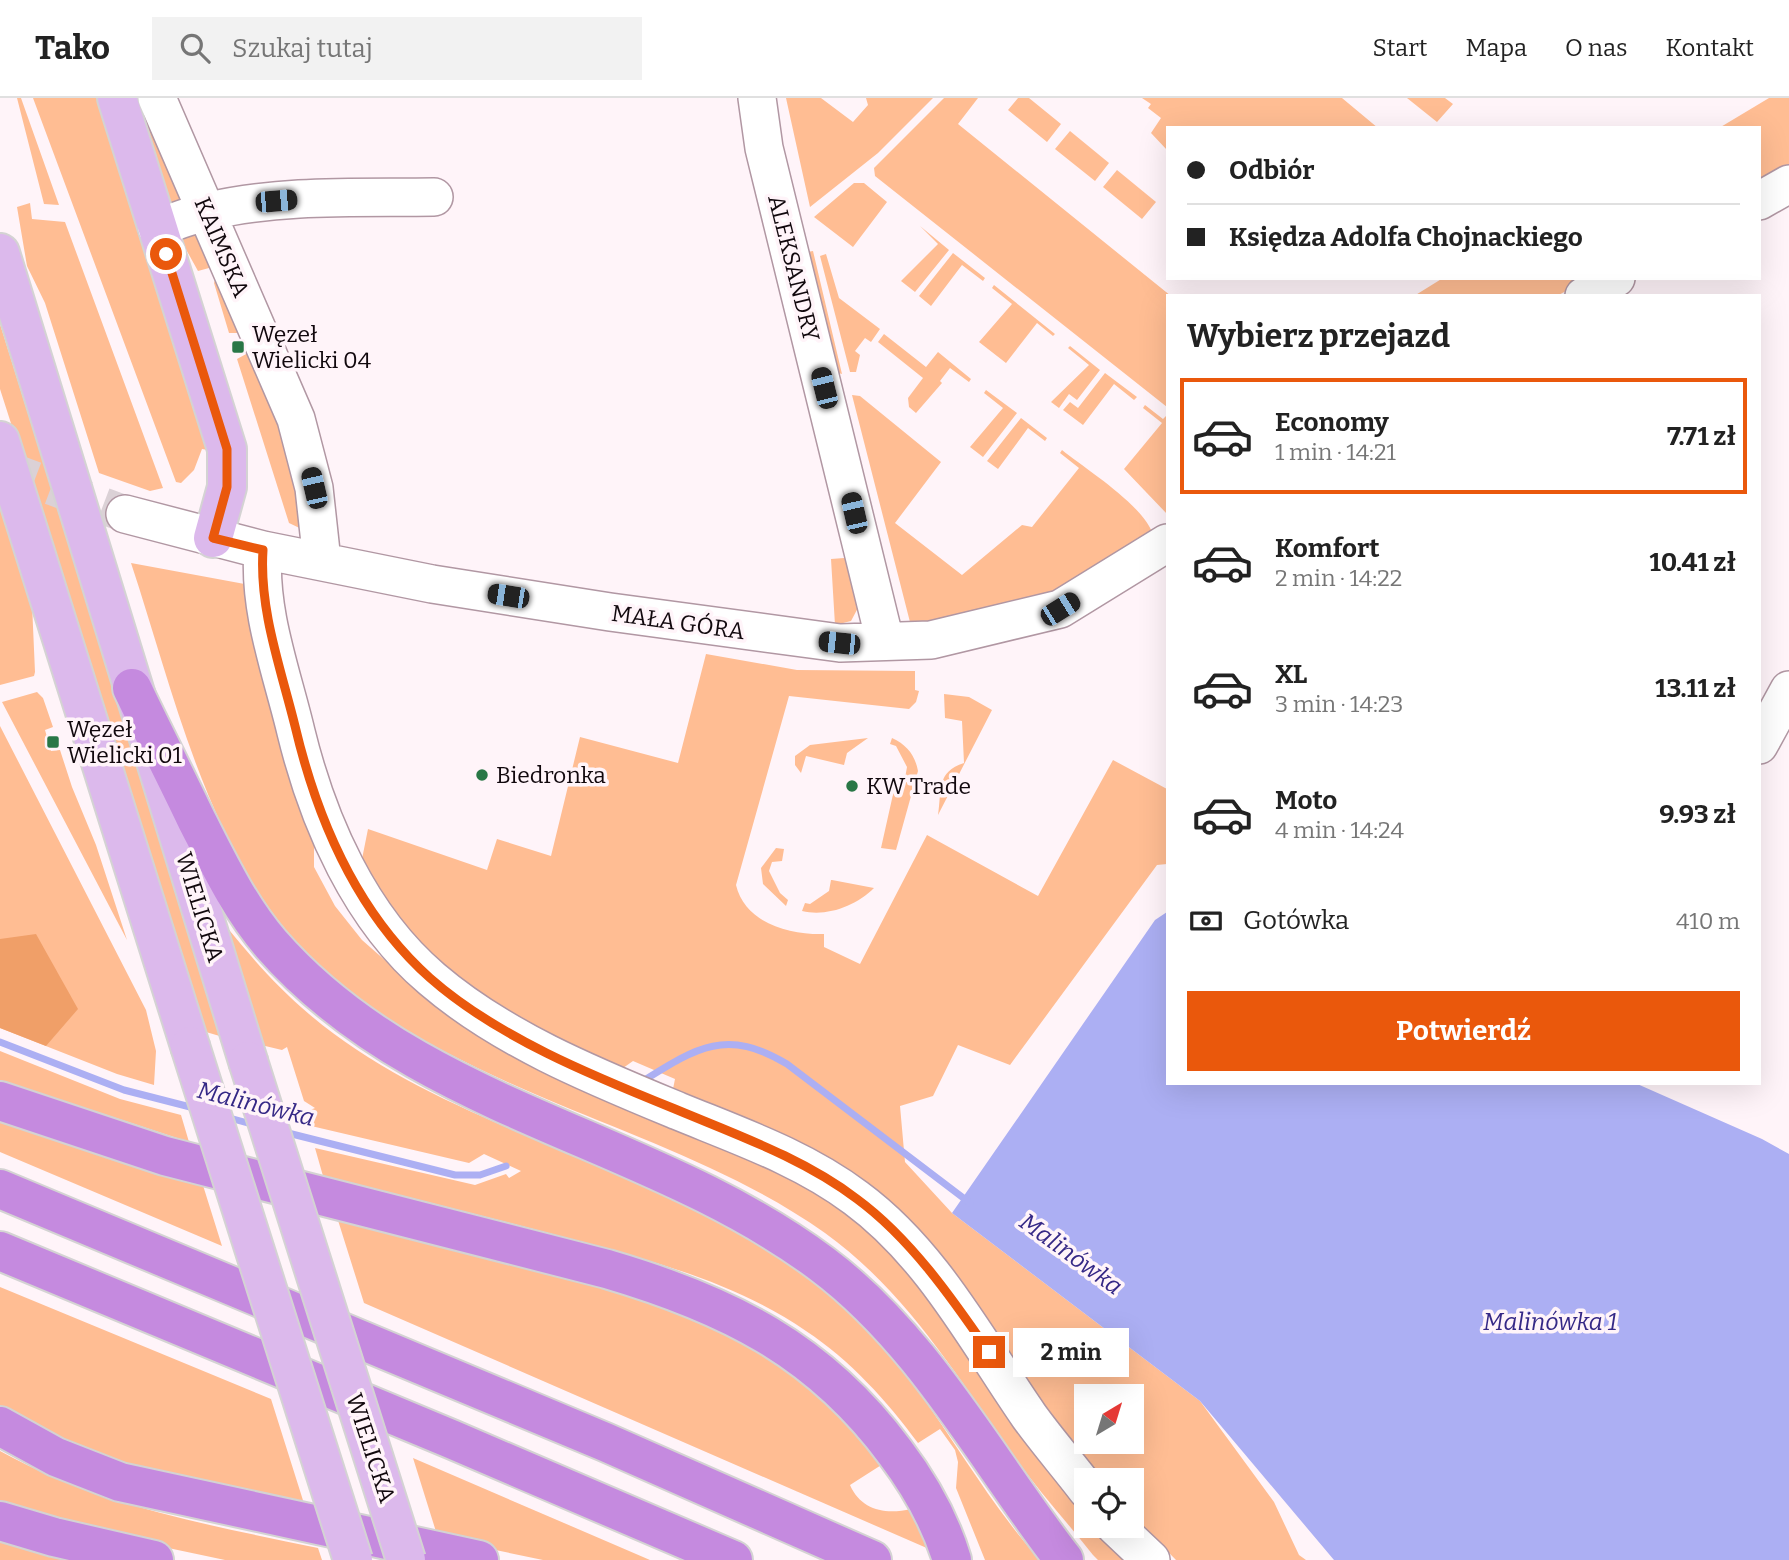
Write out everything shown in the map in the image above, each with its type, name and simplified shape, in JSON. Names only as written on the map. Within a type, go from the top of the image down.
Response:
[{"type":"highway","points":[[132,688],[243,907],[269,943],[300,975],[370,1032],[423,1065],[508,1108],[748,1215],[826,1266],[871,1305],[905,1344],[1064,1560]]},
{"type":"highway","points":[[0,1101],[165,1156],[607,1269],[698,1298],[761,1329],[821,1371],[859,1408],[902,1462],[936,1517],[952,1560]]},
{"type":"highway","points":[[0,1189],[605,1442],[872,1560]]},
{"type":"highway","points":[[0,1251],[451,1438],[733,1560]]},
{"type":"highway","points":[[0,1426],[56,1457],[120,1482],[479,1560]]},
{"type":"highway","points":[[0,1521],[54,1537],[154,1560]]},
{"type":"main road","points":[[117,98],[227,449],[227,487],[213,538]]},
{"type":"main road","name":"WIELICKA","points":[[0,253],[248,1062],[406,1560]]},
{"type":"main road","points":[[0,441],[353,1560]]},
{"type":"street","name":"KAIMSKA","points":[[157,98],[296,419],[314,488],[322,561]]},
{"type":"street","name":"ALEKSANDRY","points":[[757,98],[764,148],[885,641]]},
{"type":"street","points":[[1761,200],[1789,184]]},
{"type":"street","points":[[157,228],[208,211],[302,199],[434,197]]},
{"type":"street","points":[[1588,294],[1612,280]]},
{"type":"street","name":"MAŁA GÓRA","points":[[125,514],[263,550],[432,584],[610,612],[839,643],[931,640],[1060,609],[1166,544]]},
{"type":"street","points":[[263,550],[263,595],[307,776],[332,844],[378,918],[405,953],[431,979],[509,1033],[637,1094],[780,1153],[857,1198],[896,1233],[967,1320],[1030,1418],[1074,1474]]},
{"type":"street","points":[[1761,741],[1789,690]]},
{"type":"street","points":[[1128,1538],[1151,1560]]},
{"type":"shaded area","points":[[17,98],[21,98],[59,205],[44,204]]},
{"type":"shaded area","points":[[33,98],[104,98],[208,450],[202,449],[194,470],[181,483],[176,482]]},
{"type":"shaded area","points":[[134,98],[147,98],[192,199],[167,205]]},
{"type":"shaded area","points":[[786,98],[821,98],[853,122],[868,105],[866,98],[933,98],[878,153],[810,207]]},
{"type":"shaded area","points":[[944,98],[978,98],[958,124],[1169,294],[1166,294],[1166,406],[875,176],[874,168]]},
{"type":"shaded area","points":[[1018,98],[1029,98],[1061,124],[1047,142],[1008,110]]},
{"type":"shaded area","points":[[1142,98],[1342,98],[1376,126],[1166,126],[1166,149],[1151,133],[1161,118],[1148,108],[1151,104]]},
{"type":"shaded area","points":[[1407,98],[1445,98],[1453,104],[1437,122]]},
{"type":"shaded area","points":[[1769,98],[1789,98],[1789,170],[1761,185],[1761,126],[1722,126]]},
{"type":"shaded area","points":[[1070,131],[1109,163],[1095,181],[1055,149]]},
{"type":"shaded area","points":[[1117,170],[1156,202],[1142,219],[1103,187]]},
{"type":"shaded area","points":[[854,183],[864,183],[887,202],[853,247],[814,217]]},
{"type":"shaded area","points":[[30,203],[32,219],[65,222],[163,488],[150,491],[99,473],[45,303],[27,266],[17,207]]},
{"type":"shaded area","points":[[196,224],[215,247],[209,268],[198,271],[178,235]]},
{"type":"shaded area","points":[[920,226],[949,250],[915,292],[901,281],[938,244]]},
{"type":"shaded area","points":[[813,251],[842,374],[835,372],[807,252]]},
{"type":"shaded area","points":[[953,253],[985,278],[983,281],[962,265],[931,306],[919,296]]},
{"type":"shaded area","points":[[826,254],[839,298],[880,329],[871,342],[865,338],[855,351],[860,355],[856,372],[850,372],[820,256]]},
{"type":"shaded area","points":[[221,261],[296,451],[295,489],[310,516],[310,533],[289,523],[237,359],[248,353],[240,333],[229,333],[214,283]]},
{"type":"shaded area","points":[[1440,280],[1585,280],[1561,294],[1417,294]]},
{"type":"shaded area","points":[[994,285],[1055,334],[1053,336],[1037,323],[1006,363],[979,342],[1012,304],[992,288]]},
{"type":"shaded area","points":[[0,324],[223,1037],[206,1032],[0,389]]},
{"type":"shaded area","points":[[884,334],[926,367],[938,352],[971,379],[969,382],[950,368],[940,381],[942,383],[916,413],[909,407],[908,398],[923,378],[878,342]]},
{"type":"shaded area","points":[[1070,346],[1100,370],[1077,400],[1069,394],[1059,408],[1051,402],[1089,365],[1068,348]]},
{"type":"shaded area","points":[[1105,373],[1137,397],[1134,400],[1114,384],[1083,425],[1063,410],[1070,402],[1078,408]]},
{"type":"shaded area","points":[[986,390],[1017,413],[983,457],[970,447],[1003,408],[984,393]]},
{"type":"shaded area","points":[[852,395],[860,396],[941,462],[895,523],[962,575],[1022,525],[1032,527],[1079,468],[1060,453],[1062,450],[1125,499],[1146,521],[1152,532],[1086,577],[1025,604],[911,626]]},
{"type":"shaded area","points":[[1145,405],[1163,419],[1166,416],[1166,513],[1124,469],[1162,423],[1143,408]]},
{"type":"shaded area","points":[[1021,418],[1047,438],[1045,441],[1028,428],[998,469],[987,461]]},
{"type":"shaded area","points":[[0,493],[32,604],[35,672],[34,676],[0,685]]},
{"type":"shaded area","points":[[831,559],[850,560],[859,606],[851,621],[835,625]]},
{"type":"shaded area","points":[[131,563],[250,585],[314,822],[314,867],[335,906],[362,940],[429,999],[765,1161],[838,1204],[902,1261],[983,1359],[1074,1491],[1074,1532],[1025,1472],[952,1367],[906,1309],[854,1256],[825,1233],[759,1192],[724,1174],[450,1055],[390,1020],[334,979],[309,956],[274,915],[245,870],[220,821],[180,719]]},
{"type":"shaded area","points":[[706,654],[797,670],[915,671],[915,690],[919,691],[916,702],[909,709],[789,696],[736,885],[741,898],[759,917],[783,929],[824,934],[824,947],[860,964],[927,835],[1038,896],[1113,760],[1166,788],[1166,864],[1157,865],[1010,1065],[958,1045],[933,1096],[900,1106],[905,1162],[952,1213],[1200,1401],[1274,1502],[1299,1555],[1306,1560],[1176,1560],[1144,1527],[1144,1468],[1087,1468],[1078,1454],[1144,1454],[1144,1384],[1074,1384],[1074,1449],[980,1311],[917,1231],[672,1094],[675,1079],[633,1061],[616,1073],[480,1005],[411,941],[361,864],[368,829],[487,870],[497,839],[551,856],[580,737],[678,763]]},
{"type":"shaded area","points":[[37,692],[43,698],[53,727],[45,730],[51,751],[60,750],[96,845],[127,940],[2,702]]},
{"type":"shaded area","points":[[944,694],[969,697],[992,710],[938,815],[945,777],[949,771],[964,763],[962,721],[945,718]]},
{"type":"shaded area","points":[[0,726],[146,1010],[156,1051],[154,1085],[117,1074],[0,1028]]},
{"type":"shaded area","points":[[868,738],[847,753],[844,765],[806,756],[801,773],[795,765],[795,756],[810,745]]},
{"type":"shaded area","points":[[892,738],[910,751],[918,771],[896,850],[881,848],[896,781],[904,784],[907,767],[896,746],[890,744]]},
{"type":"shaded area","points":[[776,848],[784,849],[782,861],[772,862],[769,871],[780,893],[788,900],[786,906],[763,884],[761,868]]},
{"type":"shaded area","points":[[831,880],[874,888],[859,900],[841,908],[821,912],[802,911],[805,903],[810,904],[829,891]]},
{"type":"shaded area","points":[[225,925],[297,1004],[344,1041],[381,1065],[420,1087],[501,1125],[706,1213],[746,1234],[803,1272],[857,1319],[904,1373],[992,1499],[1040,1560],[985,1560],[956,1488],[958,1462],[955,1450],[940,1429],[918,1443],[881,1397],[853,1368],[822,1342],[779,1314],[724,1287],[635,1257],[323,1176],[315,1148],[475,1185],[506,1174],[509,1178],[521,1171],[484,1154],[469,1163],[307,1125],[303,1113],[315,1108],[304,1101],[287,1047],[282,1050],[261,1045]]},
{"type":"shaded area","points":[[36,934],[78,1009],[46,1046],[0,1028],[0,939]]},
{"type":"shaded area","points":[[0,1051],[120,1099],[181,1115],[189,1142],[0,1080]]},
{"type":"shaded area","points":[[0,1116],[201,1179],[222,1246],[0,1152]]},
{"type":"shaded area","points":[[336,1214],[640,1293],[778,1356],[886,1462],[850,1485],[855,1493],[875,1509],[911,1509],[929,1549],[364,1303]]},
{"type":"shaded area","points":[[0,1287],[271,1399],[307,1513],[213,1492],[73,1448],[0,1408]]},
{"type":"shaded area","points":[[0,1451],[38,1470],[115,1500],[196,1522],[318,1548],[322,1560],[225,1560],[88,1531],[0,1505]]},
{"type":"shaded area","points":[[413,1458],[650,1560],[543,1560],[438,1538]]},
{"type":"shaded area","points":[[0,1533],[95,1560],[0,1560]]},
{"type":"shaded area","points":[[1079,1538],[1111,1538],[1131,1560],[1098,1560]]},
{"type":"water","name":"Malinówka 1","points":[[1166,913],[1166,1085],[1640,1085],[1762,1139],[1789,1154],[1789,1560],[1334,1560],[1200,1401],[952,1213],[1155,920]]},
{"type":"waterway","name":"Malinówka","points":[[0,1042],[124,1090],[198,1109]]},
{"type":"waterway","name":"Malinówka","points":[[643,1081],[680,1059],[713,1046],[747,1047],[766,1053],[787,1064],[970,1203]]},
{"type":"waterway","name":"Malinówka","points":[[226,1117],[255,1125]]},
{"type":"waterway","name":"Malinówka","points":[[284,1132],[455,1175],[480,1175],[506,1166]]},
{"type":"tunnel","points":[[0,467],[125,514]]},
{"type":"place","name":"Węzeł Wielicki 04","points":[[238,347]]},
{"type":"place","name":"Węzeł Wielicki 01","points":[[53,742]]},
{"type":"place","name":"Biedronka","points":[[482,775]]},
{"type":"place","name":"KW Trade","points":[[852,786]]},
{"type":"route","points":[[166,254],[227,449],[227,487],[213,538],[263,550],[263,595],[307,776],[332,844],[378,918],[405,953],[431,979],[477,1014],[509,1033],[637,1094],[780,1153],[857,1198],[896,1233],[967,1320],[989,1352]]}]
